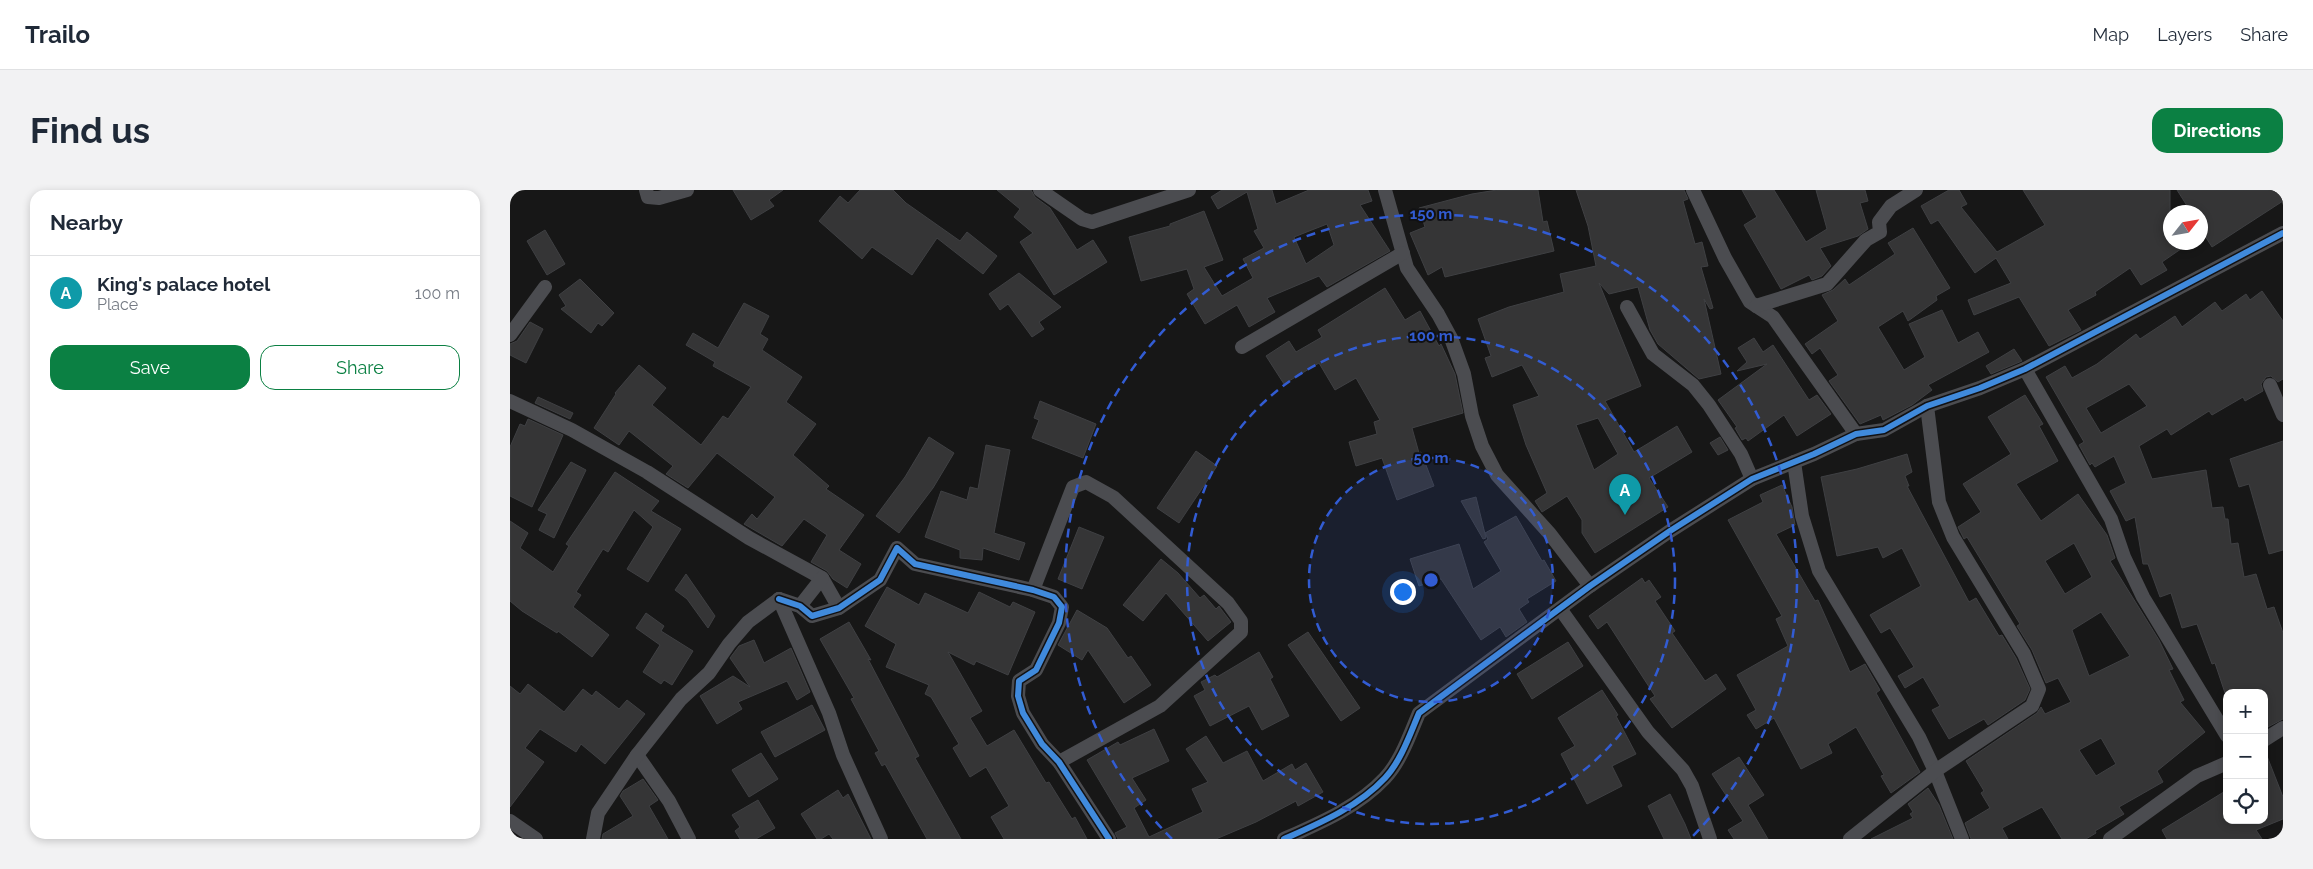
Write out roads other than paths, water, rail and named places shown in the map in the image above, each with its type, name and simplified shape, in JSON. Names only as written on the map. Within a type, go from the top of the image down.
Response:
[{"type":"street","points":[[646,190],[648,197],[659,198],[687,190]]},
{"type":"street","points":[[1040,190],[1082,219],[1092,222],[1189,190]]},
{"type":"street","points":[[1385,190],[1407,268],[1438,314],[1451,338],[1464,374],[1472,416],[1482,446],[1497,476],[1550,534],[1590,586]]},
{"type":"street","points":[[1693,190],[1733,273],[1750,302],[1772,317],[1856,434]]},
{"type":"street","points":[[1756,306],[1827,284],[1866,240],[1880,232],[1879,222],[1890,206],[1908,192]]},
{"type":"street","points":[[1284,839],[1342,812],[1386,777],[1405,746],[1419,713],[1561,610],[1590,586],[1670,531],[1752,479],[1856,434],[1884,430],[1927,406],[1980,388],[2025,369],[2283,232]]},
{"type":"street","points":[[1242,347],[1403,253]]},
{"type":"street","points":[[510,336],[545,287]]},
{"type":"street","points":[[1628,307],[1653,354],[1693,385],[1709,406],[1741,454],[1752,479]]},
{"type":"street","points":[[2025,369],[2111,520],[2124,557],[2143,597],[2226,734]]},
{"type":"street","points":[[2270,385],[2283,415]]},
{"type":"street","points":[[510,401],[572,430],[647,472],[749,538],[822,578],[839,608]]},
{"type":"street","points":[[1850,839],[1935,771],[2032,706],[2039,689],[2024,654],[1950,528],[1939,502],[1927,406]]},
{"type":"street","points":[[1794,462],[1802,516],[1819,571],[1919,737],[1935,771],[1962,839]]},
{"type":"street","points":[[1033,590],[1073,486],[1086,482],[1113,498],[1228,603],[1241,621],[1240,632],[1160,706],[1059,762]]},
{"type":"street","points":[[779,599],[800,606],[812,616],[839,608],[880,580],[897,548],[916,564],[1033,590],[1054,597],[1062,607],[1059,623],[1036,670],[1019,681],[1018,696],[1023,713],[1042,744],[1059,762],[1110,839]]},
{"type":"street","points":[[800,606],[822,578]]},
{"type":"street","points":[[593,839],[598,813],[637,755],[681,699],[709,673],[729,644],[748,622],[779,599]]},
{"type":"street","points":[[779,599],[829,713],[843,755],[881,839]]},
{"type":"street","points":[[1561,610],[1648,732],[1682,770],[1692,786],[1710,839]]},
{"type":"street","points":[[2268,737],[2283,728]]},
{"type":"street","points":[[637,755],[669,801],[689,839]]},
{"type":"street","points":[[2110,839],[2197,776],[2223,765]]},
{"type":"street","points":[[510,821],[536,839]]},
{"type":"place","name":"King's palace hotel","points":[[1625,515]]}]
